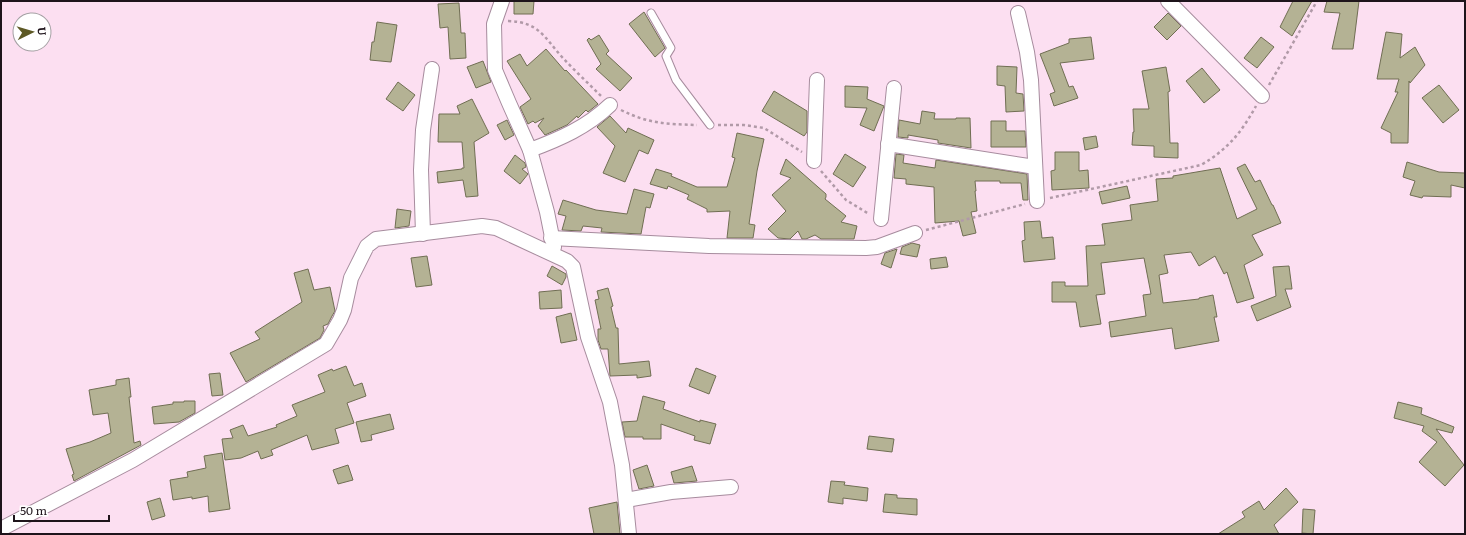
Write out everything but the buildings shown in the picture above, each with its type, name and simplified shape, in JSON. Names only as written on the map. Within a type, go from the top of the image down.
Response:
[{"type":"street","points":[[502,1],[494,24],[495,70],[530,150],[547,212],[551,238],[556,256]]},
{"type":"street","points":[[1168,1],[1262,96]]},
{"type":"street","points":[[1018,13],[1027,52],[1031,80],[1037,201]]},
{"type":"street","points":[[423,234],[421,170],[423,130],[432,69]]},
{"type":"street","points":[[814,162],[817,80]]},
{"type":"street","points":[[881,219],[894,88]]},
{"type":"street","points":[[530,150],[577,130],[597,117],[610,105]]},
{"type":"street","points":[[888,144],[1035,167]]},
{"type":"street","points":[[1,529],[133,460],[326,344],[344,310],[351,278],[367,246],[376,239],[482,226],[496,228],[567,261],[573,267],[588,337],[610,402],[622,465],[629,534]]},
{"type":"street","points":[[551,238],[709,246],[866,248],[877,247],[915,233]]},
{"type":"street","points":[[626,500],[671,492],[731,487]]},
{"type":"lane","points":[[651,13],[671,48],[666,56],[676,80],[710,125]]}]
